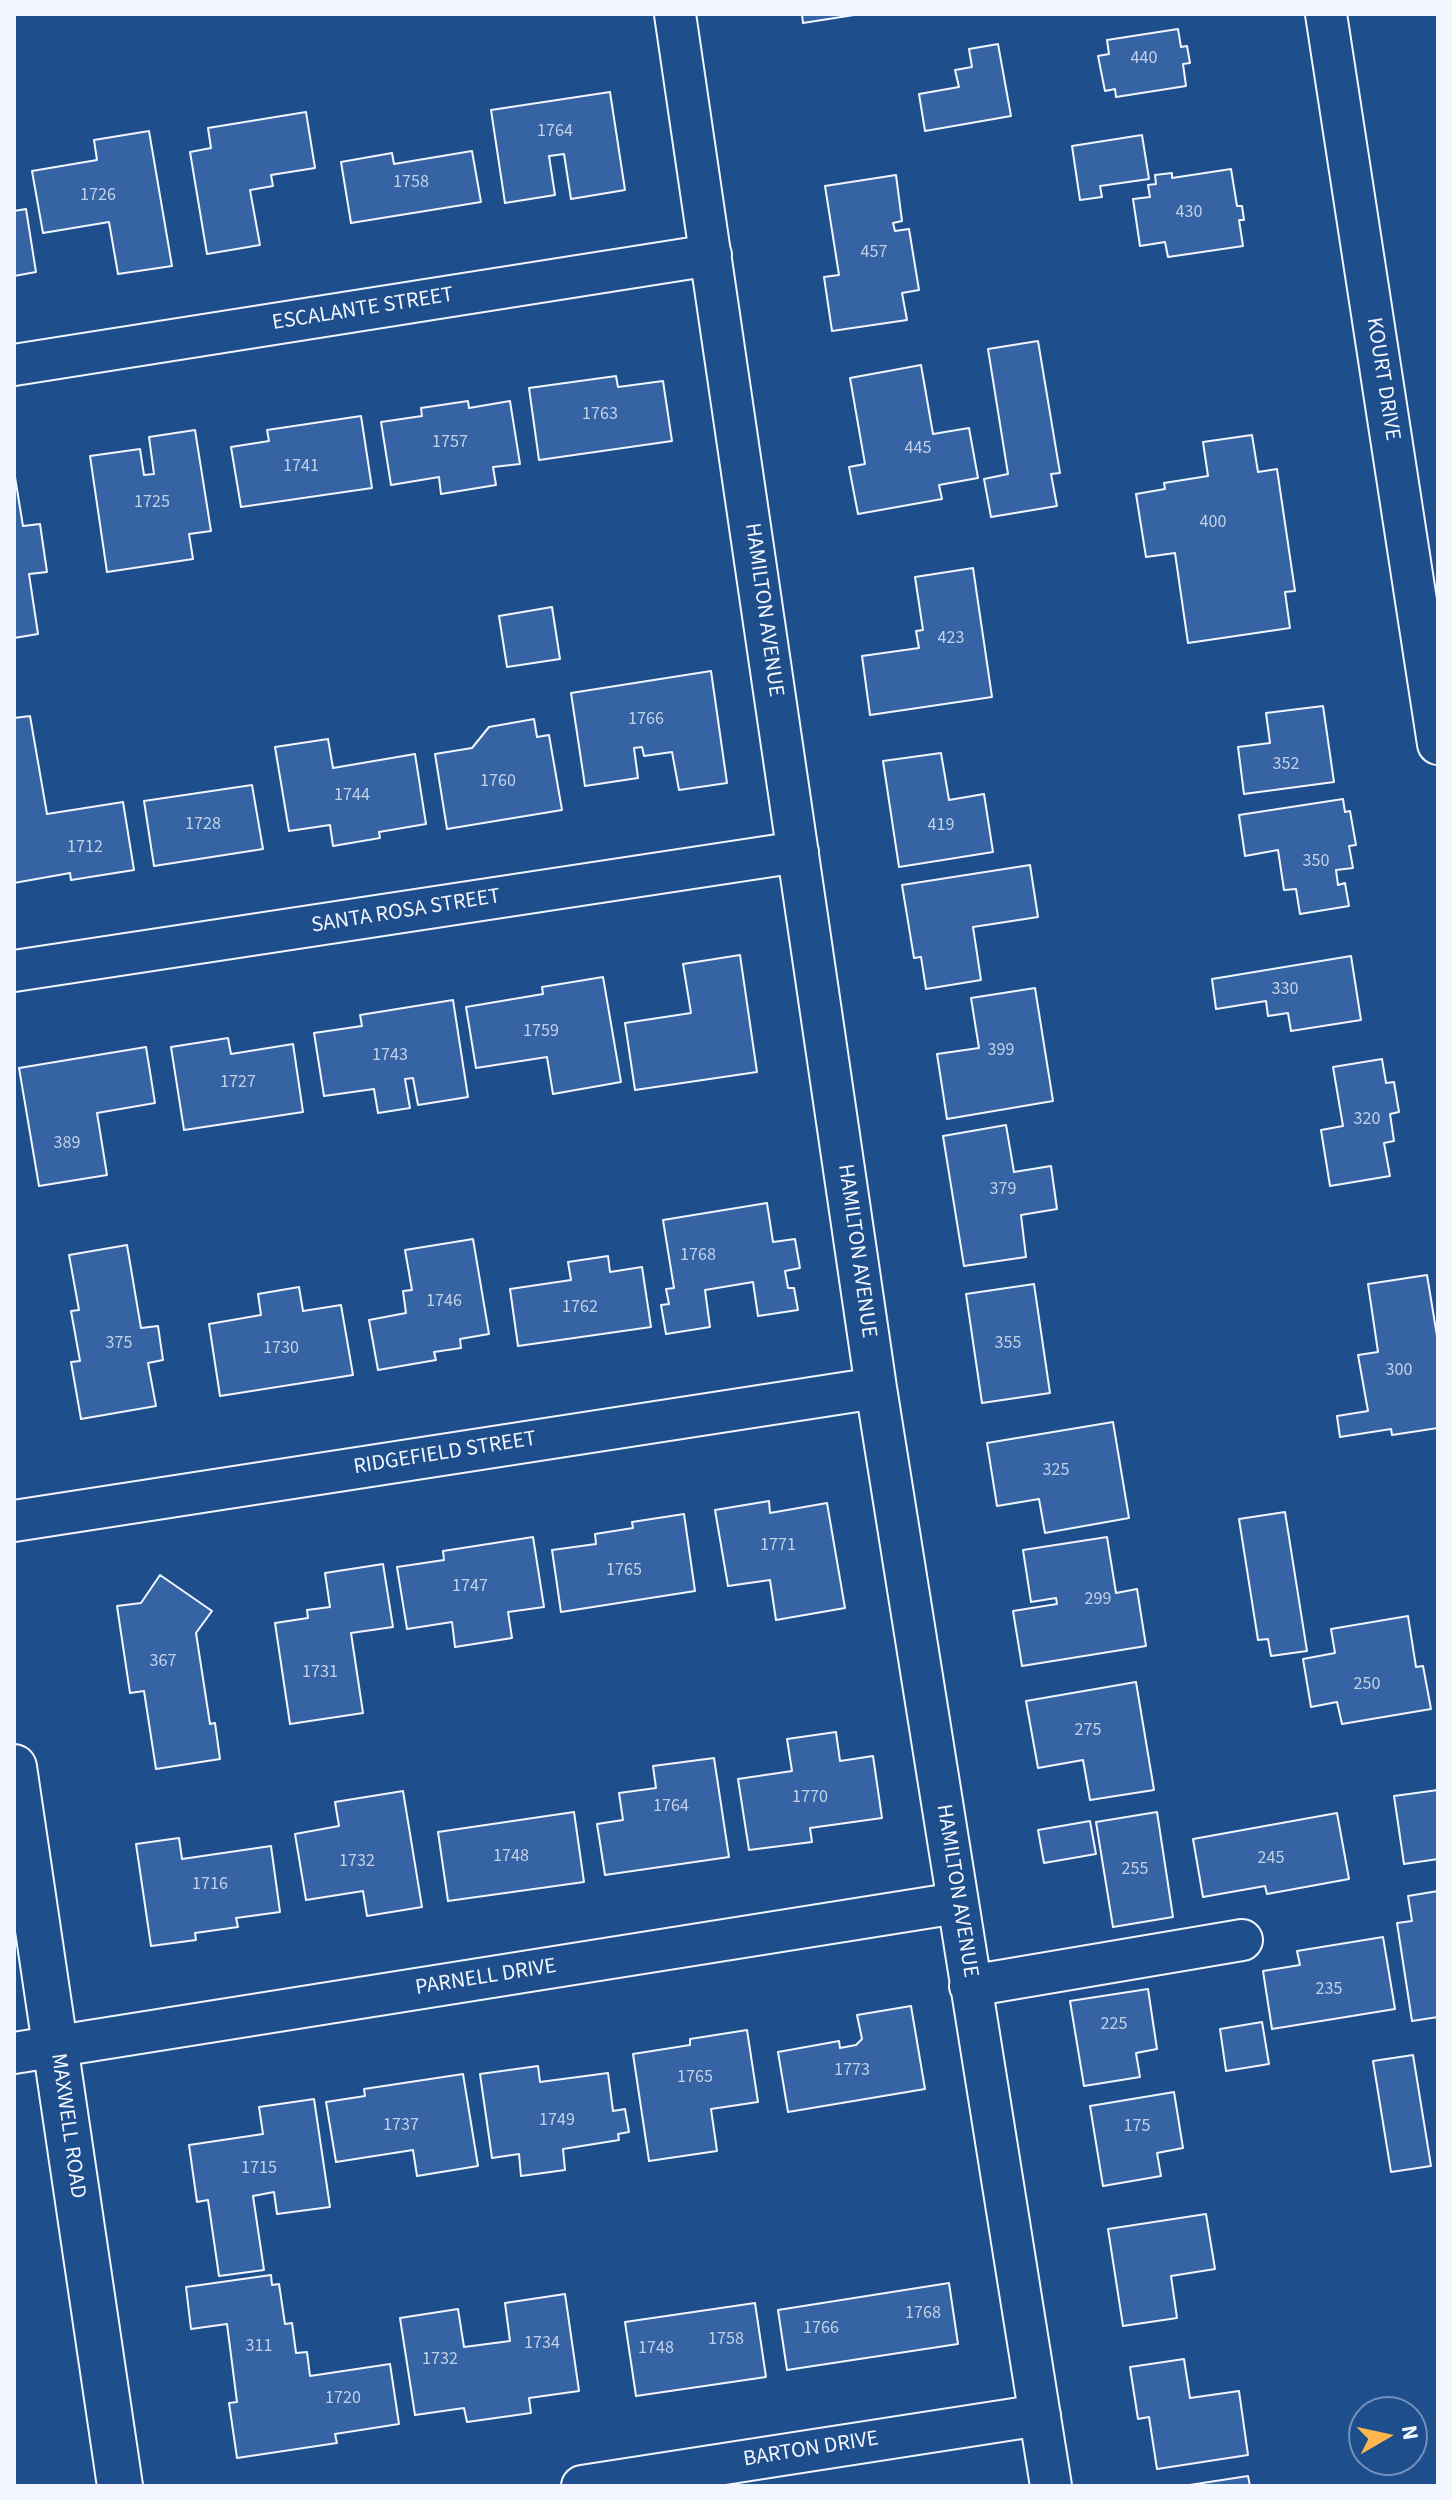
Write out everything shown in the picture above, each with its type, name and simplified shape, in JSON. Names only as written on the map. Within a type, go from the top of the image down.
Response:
[{"type":"main road","name":"MAXWELL ROAD","points":[[14,1767],[35,2049],[120,2486]]},
{"type":"street","name":"HAMILTON AVENUE","points":[[675,14],[876,1388],[1051,2486]]},
{"type":"street","name":"KOURT DRIVE","points":[[1326,14],[1438,744]]},
{"type":"street","name":"ESCALANTE STREET","points":[[14,365],[711,255]]},
{"type":"street","name":"SANTA ROSA STREET","points":[[14,971],[798,852]]},
{"type":"street","name":"RIDGEFIELD STREET","points":[[14,1521],[876,1388]]},
{"type":"street","name":"PARNELL DRIVE","points":[[35,2049],[957,1903]]},
{"type":"street","points":[[970,1986],[1242,1940]]},
{"type":"street","name":"BARTON DRIVE","points":[[582,2486],[1040,2415]]},
{"type":"building","points":[[802,14],[854,14],[854,15],[803,23]]},
{"type":"building","points":[[1178,29],[1181,47],[1187,46],[1190,63],[1183,64],[1186,86],[1116,97],[1115,89],[1105,91],[1098,56],[1109,54],[1107,40]]},
{"type":"building","points":[[998,44],[1011,116],[925,131],[919,94],[959,87],[955,70],[972,67],[969,49]]},
{"type":"building","points":[[610,92],[625,190],[571,199],[564,154],[549,156],[555,195],[505,203],[491,110]]},
{"type":"building","points":[[306,112],[315,168],[271,175],[273,186],[250,190],[260,245],[207,254],[190,152],[211,148],[208,128]]},
{"type":"building","points":[[149,131],[172,266],[118,274],[109,222],[43,233],[32,171],[97,160],[94,140]]},
{"type":"building","points":[[1142,135],[1149,179],[1100,186],[1102,197],[1080,200],[1072,146]]},
{"type":"building","points":[[472,151],[481,202],[351,223],[341,162],[392,153],[394,164]]},
{"type":"building","points":[[1231,169],[1237,206],[1242,206],[1244,220],[1239,220],[1243,246],[1168,257],[1165,242],[1140,246],[1133,199],[1150,197],[1148,185],[1156,184],[1155,175],[1172,173],[1172,178]]},
{"type":"building","points":[[896,175],[902,221],[893,223],[895,231],[909,229],[919,290],[902,293],[907,320],[832,331],[824,277],[839,275],[825,186]]},
{"type":"building","points":[[26,209],[36,272],[14,276],[14,211]]},
{"type":"building","points":[[1038,341],[1060,473],[1051,474],[1057,506],[991,517],[984,479],[1008,474],[988,349]]},
{"type":"building","points":[[921,365],[933,434],[969,428],[978,478],[939,485],[942,499],[858,514],[849,467],[865,464],[850,378]]},
{"type":"building","points":[[616,376],[618,387],[663,381],[672,441],[539,460],[529,388]]},
{"type":"building","points":[[468,401],[469,408],[510,401],[520,464],[493,467],[496,485],[441,494],[439,477],[391,485],[381,422],[422,416],[421,408]]},
{"type":"building","points":[[361,416],[372,488],[241,507],[231,447],[269,441],[267,430]]},
{"type":"building","points":[[195,430],[211,531],[189,534],[193,559],[107,572],[90,456],[140,449],[144,475],[154,474],[149,437]]},
{"type":"building","points":[[1252,435],[1258,472],[1277,469],[1295,591],[1285,592],[1290,628],[1188,643],[1175,553],[1146,557],[1136,494],[1165,489],[1164,483],[1208,476],[1203,442]]},
{"type":"building","points":[[14,471],[23,526],[40,524],[47,572],[29,574],[38,634],[14,638]]},
{"type":"building","points":[[973,568],[992,697],[870,715],[862,656],[919,648],[916,631],[923,630],[915,577]]},
{"type":"building","points":[[552,607],[560,659],[507,667],[499,616]]},
{"type":"building","points":[[711,671],[727,783],[679,790],[672,752],[644,756],[642,747],[634,748],[638,778],[585,786],[571,693]]},
{"type":"building","points":[[1323,706],[1334,782],[1244,794],[1238,747],[1270,743],[1266,713]]},
{"type":"building","points":[[30,716],[47,814],[123,802],[134,870],[71,880],[70,873],[14,883],[14,718]]},
{"type":"building","points":[[534,719],[537,737],[549,735],[562,810],[447,829],[435,754],[472,748],[489,727]]},
{"type":"building","points":[[328,739],[333,768],[415,754],[426,824],[379,832],[380,838],[333,846],[330,825],[289,831],[275,747]]},
{"type":"building","points":[[941,753],[949,800],[984,794],[993,852],[899,867],[883,761]]},
{"type":"building","points":[[252,785],[263,849],[154,866],[144,801]]},
{"type":"building","points":[[1343,799],[1345,812],[1350,811],[1356,845],[1349,846],[1353,868],[1336,870],[1338,885],[1345,883],[1349,906],[1300,914],[1296,889],[1284,890],[1278,850],[1245,856],[1239,815]]},
{"type":"building","points":[[1030,865],[1038,917],[973,927],[981,980],[926,989],[921,957],[914,958],[902,885]]},
{"type":"building","points":[[740,955],[757,1072],[635,1090],[625,1023],[691,1013],[683,964]]},
{"type":"building","points":[[1351,956],[1361,1020],[1291,1031],[1288,1013],[1268,1016],[1266,1001],[1216,1009],[1212,979]]},
{"type":"building","points":[[603,977],[621,1082],[553,1094],[547,1057],[476,1068],[466,1007],[543,994],[542,987]]},
{"type":"building","points":[[1035,988],[1053,1101],[947,1119],[937,1054],[979,1048],[971,998]]},
{"type":"building","points":[[453,1000],[468,1097],[418,1105],[413,1078],[405,1079],[410,1108],[378,1113],[374,1089],[324,1096],[314,1033],[362,1026],[360,1015]]},
{"type":"building","points":[[228,1038],[231,1054],[293,1044],[303,1112],[184,1130],[171,1047]]},
{"type":"building","points":[[146,1047],[155,1103],[97,1113],[107,1175],[39,1186],[19,1068]]},
{"type":"building","points":[[1382,1059],[1386,1083],[1394,1082],[1399,1112],[1390,1114],[1394,1141],[1384,1143],[1390,1176],[1330,1186],[1321,1130],[1343,1126],[1333,1067]]},
{"type":"building","points":[[1006,1125],[1014,1172],[1051,1166],[1057,1209],[1021,1215],[1026,1257],[964,1266],[943,1136]]},
{"type":"building","points":[[767,1203],[773,1242],[795,1239],[800,1268],[785,1271],[788,1288],[794,1288],[798,1310],[758,1316],[753,1282],[705,1290],[710,1327],[666,1334],[661,1305],[669,1304],[666,1289],[674,1288],[663,1220]]},
{"type":"building","points":[[473,1239],[489,1334],[460,1339],[461,1348],[434,1352],[436,1360],[378,1370],[369,1320],[406,1313],[403,1291],[412,1290],[405,1250]]},
{"type":"building","points":[[127,1245],[141,1328],[158,1326],[163,1360],[148,1363],[156,1406],[81,1419],[71,1362],[80,1361],[71,1311],[79,1310],[69,1255]]},
{"type":"building","points":[[608,1256],[610,1272],[642,1267],[651,1327],[518,1346],[510,1289],[571,1280],[568,1262]]},
{"type":"building","points":[[1427,1275],[1438,1342],[1438,1428],[1392,1435],[1391,1429],[1340,1437],[1337,1416],[1368,1411],[1358,1355],[1378,1352],[1368,1284]]},
{"type":"building","points":[[1034,1284],[1050,1393],[982,1403],[966,1294]]},
{"type":"building","points":[[299,1287],[303,1311],[341,1305],[353,1375],[220,1396],[209,1324],[261,1315],[258,1294]]},
{"type":"building","points":[[1113,1422],[1129,1518],[1045,1533],[1039,1499],[997,1506],[987,1443]]},
{"type":"building","points":[[769,1501],[770,1513],[827,1503],[845,1608],[776,1620],[770,1580],[728,1586],[715,1510]]},
{"type":"building","points":[[1285,1512],[1307,1651],[1271,1656],[1268,1639],[1258,1640],[1239,1519]]},
{"type":"building","points":[[684,1514],[695,1591],[561,1612],[552,1550],[596,1544],[595,1534],[633,1528],[632,1522]]},
{"type":"building","points":[[533,1537],[544,1607],[508,1612],[512,1638],[455,1647],[452,1622],[407,1629],[397,1567],[444,1560],[443,1551]]},
{"type":"building","points":[[1107,1537],[1116,1593],[1137,1589],[1146,1646],[1022,1666],[1013,1611],[1057,1604],[1056,1598],[1031,1602],[1023,1550]]},
{"type":"building","points":[[383,1564],[393,1627],[351,1633],[363,1713],[290,1724],[275,1623],[308,1618],[307,1610],[330,1607],[325,1573]]},
{"type":"building","points":[[160,1575],[212,1611],[196,1633],[210,1724],[215,1723],[220,1759],[156,1769],[144,1691],[130,1693],[117,1606],[141,1603]]},
{"type":"building","points":[[1408,1616],[1416,1667],[1423,1666],[1431,1709],[1342,1724],[1337,1702],[1311,1707],[1303,1659],[1335,1653],[1331,1629]]},
{"type":"building","points":[[1136,1682],[1154,1790],[1090,1800],[1083,1760],[1038,1768],[1026,1701]]},
{"type":"building","points":[[836,1732],[840,1761],[873,1756],[882,1818],[810,1828],[812,1842],[749,1850],[738,1779],[792,1771],[787,1739]]},
{"type":"building","points":[[714,1758],[729,1857],[605,1875],[597,1824],[623,1820],[619,1793],[656,1788],[653,1766]]},
{"type":"building","points":[[1438,1790],[1438,1859],[1404,1864],[1394,1796]]},
{"type":"building","points":[[403,1791],[422,1907],[367,1916],[363,1891],[306,1900],[295,1834],[339,1826],[335,1802]]},
{"type":"building","points":[[574,1812],[584,1882],[448,1901],[438,1832]]},
{"type":"building","points":[[1157,1812],[1173,1917],[1113,1927],[1096,1822]]},
{"type":"building","points":[[1337,1813],[1349,1879],[1267,1894],[1265,1886],[1203,1897],[1193,1839]]},
{"type":"building","points":[[1090,1821],[1096,1854],[1044,1863],[1038,1830]]},
{"type":"building","points":[[179,1838],[182,1859],[271,1846],[280,1912],[236,1918],[238,1927],[195,1933],[196,1940],[151,1946],[136,1844]]},
{"type":"building","points":[[1438,1891],[1438,2017],[1412,2021],[1397,1923],[1412,1921],[1408,1896]]},
{"type":"building","points":[[1383,1937],[1395,2009],[1272,2029],[1263,1971],[1300,1965],[1297,1951]]},
{"type":"building","points":[[1148,1989],[1157,2049],[1136,2053],[1140,2077],[1084,2086],[1070,2001]]},
{"type":"building","points":[[911,2006],[925,2089],[788,2112],[778,2052],[839,2041],[840,2048],[856,2045],[862,2039],[857,2015]]},
{"type":"building","points":[[1262,2022],[1269,2064],[1226,2071],[1220,2029]]},
{"type":"building","points":[[747,2030],[758,2102],[711,2109],[717,2151],[649,2161],[633,2054],[690,2045],[690,2039]]},
{"type":"building","points":[[1413,2055],[1431,2166],[1391,2172],[1373,2061]]},
{"type":"building","points":[[538,2066],[540,2082],[608,2073],[613,2111],[625,2109],[629,2132],[618,2134],[619,2140],[563,2149],[565,2170],[521,2176],[519,2154],[492,2158],[480,2074]]},
{"type":"building","points":[[463,2074],[478,2166],[417,2176],[413,2150],[336,2162],[326,2102],[365,2096],[364,2089]]},
{"type":"building","points":[[1174,2092],[1183,2148],[1157,2153],[1161,2176],[1103,2186],[1090,2106]]},
{"type":"building","points":[[314,2099],[330,2207],[277,2214],[274,2192],[253,2196],[264,2270],[219,2276],[208,2200],[197,2202],[189,2145],[263,2134],[259,2107]]},
{"type":"building","points":[[1206,2214],[1215,2269],[1171,2276],[1177,2318],[1123,2326],[1108,2229]]},
{"type":"building","points":[[271,2275],[272,2285],[279,2284],[285,2324],[292,2323],[296,2353],[307,2352],[310,2376],[390,2364],[399,2424],[335,2434],[337,2443],[237,2458],[229,2403],[237,2402],[227,2324],[191,2329],[186,2287]]},
{"type":"building","points":[[949,2283],[958,2344],[787,2370],[778,2310]]},
{"type":"building","points":[[565,2294],[579,2391],[529,2398],[531,2413],[467,2422],[464,2408],[415,2415],[400,2318],[458,2309],[464,2347],[510,2341],[505,2303]]},
{"type":"building","points":[[755,2303],[766,2377],[636,2396],[625,2322]]},
{"type":"building","points":[[1184,2359],[1190,2398],[1239,2391],[1248,2455],[1157,2469],[1149,2417],[1138,2419],[1130,2367]]},
{"type":"building","points":[[1248,2476],[1250,2486],[1183,2486]]}]
